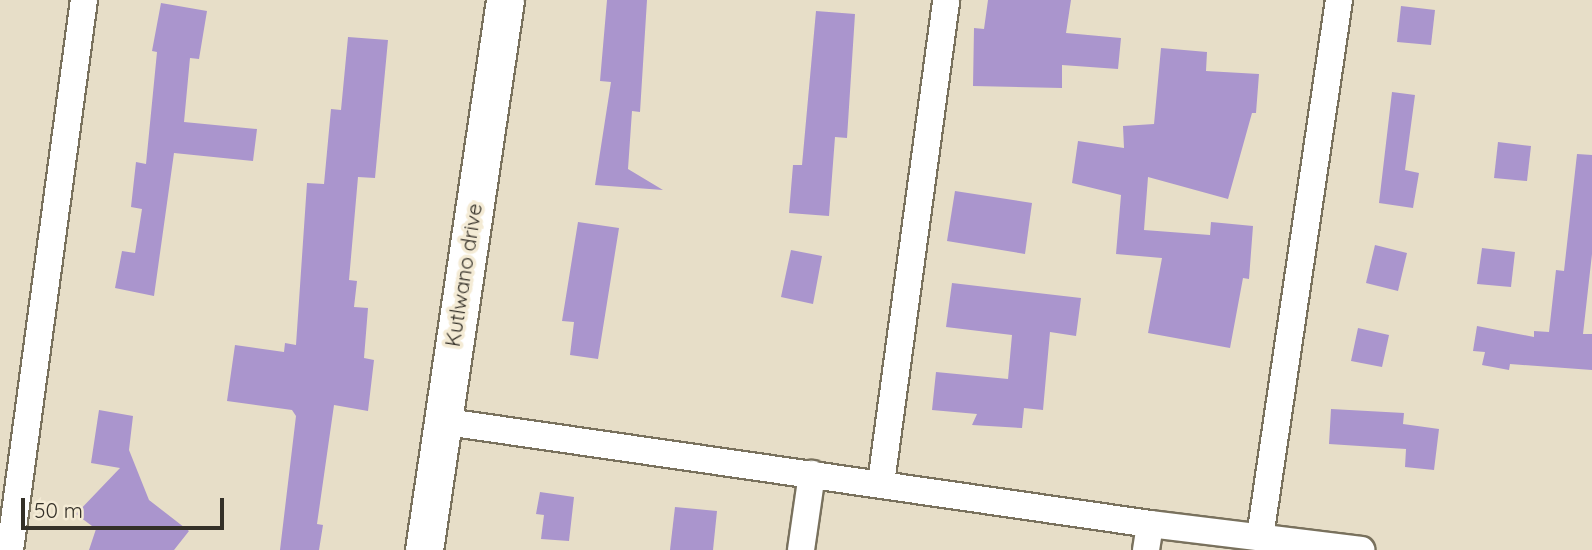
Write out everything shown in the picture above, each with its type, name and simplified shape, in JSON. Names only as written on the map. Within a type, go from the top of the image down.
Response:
[{"type":"street","points":[[10,550],[84,0]]},
{"type":"street","name":"Kutlwano drive","points":[[424,550],[440,421],[505,0]]},
{"type":"street","points":[[881,483],[946,0]]},
{"type":"street","points":[[1260,537],[1339,0]]},
{"type":"street","points":[[440,421],[881,483],[1148,537],[1260,537],[1361,550]]},
{"type":"street","points":[[801,550],[812,474]]},
{"type":"building","points":[[607,0],[647,0],[640,112],[632,111],[628,169],[663,190],[595,185],[611,82],[600,81]]},
{"type":"building","points":[[988,0],[1071,0],[1066,33],[1121,38],[1118,69],[1062,65],[1062,88],[973,86],[974,28],[984,29]]},
{"type":"building","points":[[161,3],[207,11],[199,59],[190,58],[184,122],[257,129],[253,161],[174,153],[154,296],[115,288],[122,251],[135,253],[142,209],[131,207],[136,162],[146,164],[157,52],[152,51]]},
{"type":"building","points":[[1401,6],[1435,10],[1431,45],[1397,42]]},
{"type":"building","points":[[816,11],[855,14],[847,138],[835,137],[829,216],[789,213],[793,165],[802,165]]},
{"type":"building","points":[[348,37],[388,40],[375,178],[358,177],[349,280],[357,281],[354,307],[368,308],[364,358],[374,360],[368,411],[334,405],[317,524],[323,525],[319,550],[280,550],[296,416],[292,410],[227,401],[235,345],[284,352],[285,343],[296,345],[307,183],[324,184],[331,109],[341,110]]},
{"type":"building","points":[[1161,48],[1207,52],[1206,71],[1259,74],[1256,113],[1252,113],[1228,199],[1148,177],[1144,230],[1210,235],[1211,222],[1253,226],[1249,279],[1243,278],[1230,348],[1148,333],[1162,258],[1116,254],[1121,195],[1072,183],[1078,141],[1124,148],[1123,126],[1154,124]]},
{"type":"building","points":[[1392,92],[1415,95],[1405,170],[1419,173],[1413,208],[1379,203]]},
{"type":"building","points":[[1498,142],[1531,146],[1527,181],[1494,178]]},
{"type":"building","points":[[1577,154],[1592,155],[1592,254],[1583,334],[1592,334],[1592,370],[1510,364],[1509,370],[1482,365],[1485,352],[1473,351],[1477,326],[1534,337],[1534,331],[1549,332],[1556,270],[1564,271]]},
{"type":"building","points":[[955,191],[1032,203],[1025,254],[947,241]]},
{"type":"building","points":[[578,222],[619,228],[598,359],[570,355],[574,322],[562,321]]},
{"type":"building","points":[[1375,245],[1407,253],[1398,291],[1366,283]]},
{"type":"building","points":[[1482,248],[1515,252],[1511,287],[1477,284]]},
{"type":"building","points":[[791,250],[822,256],[813,304],[781,297]]},
{"type":"building","points":[[952,283],[1081,298],[1076,336],[1050,332],[1043,410],[1024,408],[1022,428],[972,425],[977,414],[932,410],[936,372],[1008,379],[1012,335],[946,327]]},
{"type":"building","points":[[1358,328],[1389,335],[1382,367],[1351,361]]},
{"type":"building","points":[[1331,409],[1404,413],[1403,424],[1439,429],[1434,470],[1405,467],[1406,449],[1329,444]]},
{"type":"building","points":[[99,410],[133,416],[129,450],[149,500],[189,531],[174,550],[89,550],[96,529],[76,514],[120,468],[91,463]]},
{"type":"building","points":[[540,492],[574,497],[569,541],[541,539],[544,515],[536,514]]},
{"type":"building","points":[[675,507],[717,511],[713,550],[670,550]]}]
